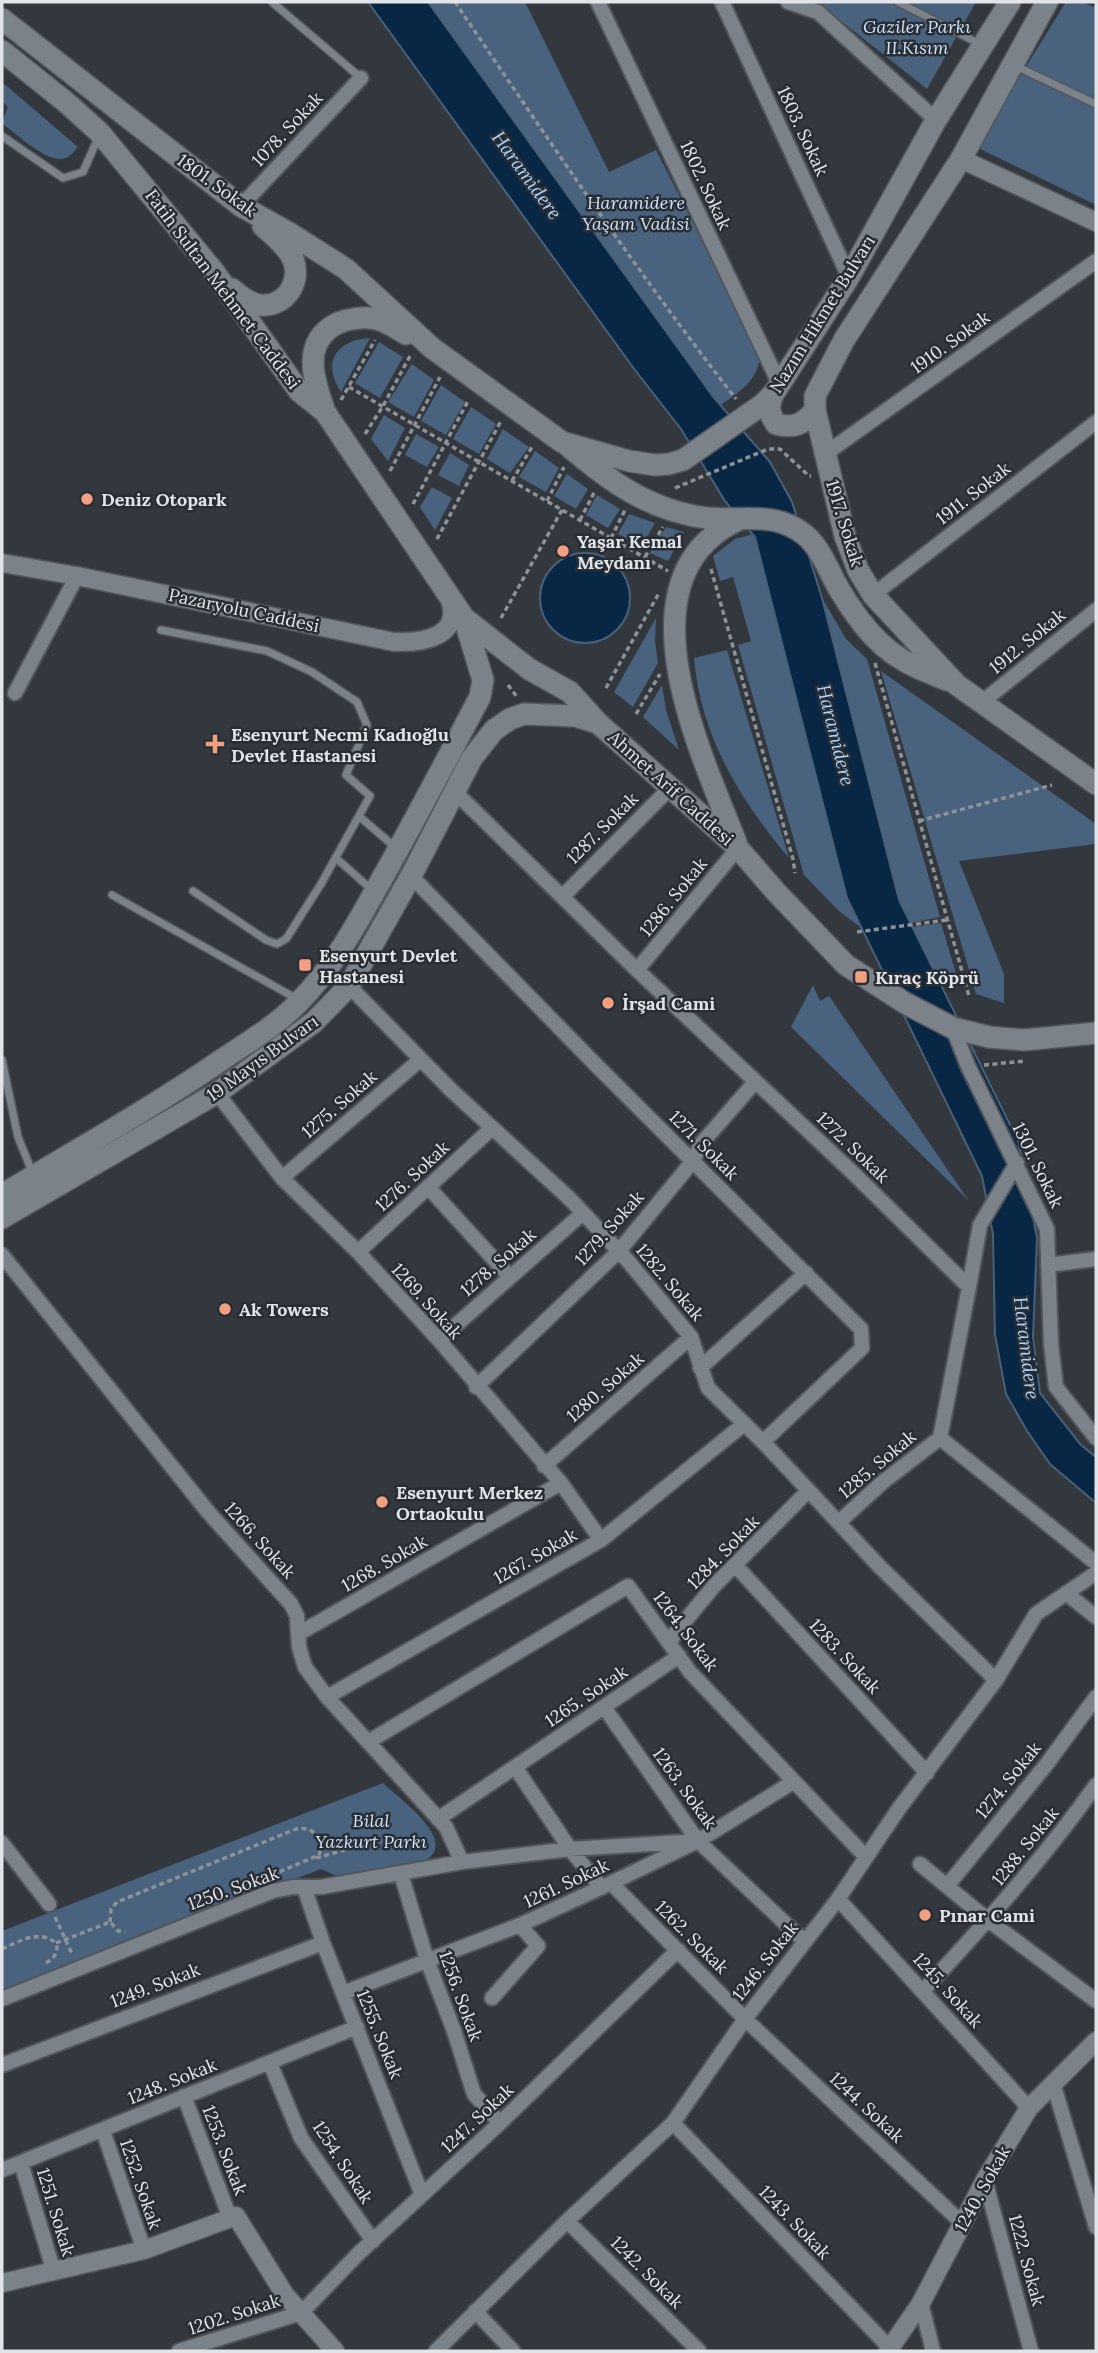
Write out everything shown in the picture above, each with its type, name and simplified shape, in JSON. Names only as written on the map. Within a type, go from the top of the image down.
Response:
[{"type":"main road","name":"Nazım Hikmet Bulvarı","points":[[432,348],[562,442],[629,461],[655,465],[683,460],[748,415],[777,389],[849,277],[936,120],[1010,2]]},
{"type":"main road","name":"Nazım Hikmet Bulvarı","points":[[815,410],[815,396],[844,340],[961,159],[1047,2]]},
{"type":"main road","name":"1801. Sokak","points":[[2,19],[241,206],[346,269],[432,348]]},
{"type":"main road","name":"Fatih Sultan Mehmet Caddesi","points":[[2,51],[100,132],[215,273],[299,391],[333,406]]},
{"type":"main road","points":[[215,273],[239,295],[253,303],[266,305],[277,302],[287,296],[293,286],[296,272],[292,258],[279,241],[241,206]]},
{"type":"main road","points":[[333,406],[314,375],[313,362],[319,337],[330,327],[344,321],[377,319],[432,348]]},
{"type":"main road","points":[[777,389],[769,403],[769,410],[776,424],[787,427],[799,425],[815,410]]},
{"type":"main road","name":"Ahmet Arif Caddesi","points":[[333,406],[464,618],[529,669],[570,692],[598,723],[738,848],[776,892],[846,964],[905,1003],[954,1028],[989,1037],[1024,1040],[1096,1033]]},
{"type":"main road","name":"1917. Sokak","points":[[815,410],[823,464],[845,536],[858,570],[873,595],[957,685],[1094,779]]},
{"type":"main road","points":[[562,442],[604,477],[644,499],[685,514],[709,518],[744,517]]},
{"type":"main road","points":[[738,848],[686,710],[679,676],[675,628],[681,584],[699,551],[713,534],[744,517]]},
{"type":"main road","name":"1917. Sokak","points":[[744,517],[776,520],[806,536],[818,550],[866,630],[902,660],[957,685]]},
{"type":"main road","name":"19 Mayıs Bulvarı","points":[[2,1195],[180,1089],[276,1023],[300,1001],[333,961],[398,850],[480,697],[483,680],[464,618]]},
{"type":"main road","name":"19 Mayıs Bulvarı","points":[[2,1218],[217,1093],[314,1022],[349,986],[411,876],[472,758],[494,730],[510,719],[524,714],[575,716],[598,723]]},
{"type":"street","name":"1802. Sokak","points":[[598,2],[777,389]]},
{"type":"street","name":"1803. Sokak","points":[[722,2],[849,277]]},
{"type":"street","points":[[788,2],[818,12],[936,120]]},
{"type":"street","name":"1078. Sokak","points":[[241,206],[361,78]]},
{"type":"street","points":[[961,159],[1096,222]]},
{"type":"street","name":"1910. Sokak","points":[[823,464],[1096,261]]},
{"type":"street","name":"1911. Sokak","points":[[873,595],[1096,422]]},
{"type":"street","name":"Pazaryolu Caddesi","points":[[2,563],[394,642],[415,642],[433,638],[445,630],[453,616],[448,594]]},
{"type":"street","points":[[15,693],[77,576]]},
{"type":"street","name":"1912. Sokak","points":[[981,703],[1096,610]]},
{"type":"street","name":"1287. Sokak","points":[[563,896],[670,788]]},
{"type":"street","name":"1272. Sokak","points":[[454,791],[969,1287]]},
{"type":"street","name":"1286. Sokak","points":[[637,970],[738,848]]},
{"type":"street","name":"1271. Sokak","points":[[411,876],[861,1329],[862,1348],[763,1442]]},
{"type":"street","name":"1282. Sokak","points":[[349,986],[420,1060],[583,1213],[619,1251],[691,1337],[708,1388],[763,1442],[879,1566],[996,1680]]},
{"type":"street","name":"1301. Sokak","points":[[954,1028],[968,1066],[1047,1229],[1051,1344],[1056,1387],[1095,1437]]},
{"type":"street","name":"1275. Sokak","points":[[282,1178],[420,1060]]},
{"type":"street","name":"1279. Sokak","points":[[476,1387],[619,1251],[693,1161],[701,1144],[755,1082]]},
{"type":"street","name":"1269. Sokak","points":[[217,1093],[282,1178],[358,1252],[439,1340],[476,1387],[561,1483],[601,1540]]},
{"type":"street","name":"1276. Sokak","points":[[358,1252],[492,1128]]},
{"type":"street","points":[[1017,1163],[980,1225],[940,1437],[1096,1563]]},
{"type":"street","points":[[428,1187],[510,1277]]},
{"type":"street","name":"1278. Sokak","points":[[439,1340],[583,1213]]},
{"type":"street","name":"1266. Sokak","points":[[2,1255],[209,1513],[291,1604],[297,1616],[305,1667],[327,1698],[446,1827],[461,1862]]},
{"type":"street","points":[[1048,1265],[1096,1259]]},
{"type":"street","points":[[700,1368],[806,1273]]},
{"type":"street","name":"1280. Sokak","points":[[544,1466],[691,1337]]},
{"type":"street","name":"1267. Sokak","points":[[327,1698],[601,1540],[744,1424]]},
{"type":"street","name":"1285. Sokak","points":[[839,1522],[884,1481],[940,1437]]},
{"type":"street","name":"1268. Sokak","points":[[298,1634],[561,1483]]},
{"type":"street","name":"1284. Sokak","points":[[670,1643],[675,1633],[735,1565],[808,1491]]},
{"type":"street","name":"1283. Sokak","points":[[735,1565],[927,1773]]},
{"type":"street","name":"1246. Sokak","points":[[436,2351],[567,2221],[673,2123],[745,2019],[838,1899],[996,1680],[1036,1615],[1096,1573]]},
{"type":"street","name":"1264. Sokak","points":[[368,1742],[628,1587],[690,1672],[866,1857]]},
{"type":"street","points":[[1066,1594],[1096,1616]]},
{"type":"street","name":"1265. Sokak","points":[[438,1819],[679,1656]]},
{"type":"street","name":"1274. Sokak","points":[[947,1886],[1046,1765],[1096,1697]]},
{"type":"street","name":"1263. Sokak","points":[[604,1707],[698,1841],[805,1942]]},
{"type":"street","points":[[515,1767],[570,1849],[606,1885]]},
{"type":"street","name":"1261. Sokak","points":[[343,1993],[520,1925],[606,1885],[698,1841],[793,1782]]},
{"type":"street","name":"1288. Sokak","points":[[923,1991],[988,1920],[1067,1826],[1096,1785]]},
{"type":"street","name":"1250. Sokak","points":[[2,1999],[273,1891],[304,1886],[321,1887],[461,1862],[570,1849],[698,1841]]},
{"type":"street","points":[[2,1843],[49,1904]]},
{"type":"street","points":[[920,1864],[988,1920],[1096,2001]]},
{"type":"street","name":"1256. Sokak","points":[[401,1874],[427,1961],[454,2031],[474,2094],[500,2123]]},
{"type":"street","name":"1262. Sokak","points":[[606,1885],[678,1950],[745,2019]]},
{"type":"street","name":"1255. Sokak","points":[[304,1886],[323,1943],[422,2195]]},
{"type":"street","name":"1245. Sokak","points":[[838,1899],[1029,2108]]},
{"type":"street","points":[[492,1998],[538,1946],[520,1925]]},
{"type":"street","name":"1249. Sokak","points":[[2,2065],[323,1943]]},
{"type":"street","name":"1247. Sokak","points":[[301,2313],[678,1950]]},
{"type":"street","name":"1244. Sokak","points":[[745,2019],[962,2223]]},
{"type":"street","name":"1248. Sokak","points":[[2,2171],[357,2027]]},
{"type":"street","name":"1240. Sokak","points":[[889,2350],[921,2304],[985,2180],[1029,2108],[1096,2041]]},
{"type":"street","name":"1254. Sokak","points":[[270,2063],[301,2138],[373,2241]]},
{"type":"street","points":[[1053,2083],[1096,2227]]},
{"type":"street","name":"1253. Sokak","points":[[184,2096],[230,2218]]},
{"type":"street","name":"1243. Sokak","points":[[673,2123],[889,2350]]},
{"type":"street","name":"1252. Sokak","points":[[103,2131],[144,2250]]},
{"type":"street","name":"1251. Sokak","points":[[21,2163],[54,2272]]},
{"type":"street","name":"1222. Sokak","points":[[985,2180],[1031,2351]]},
{"type":"street","points":[[2,2283],[144,2250],[236,2216],[285,2295],[333,2351]]},
{"type":"street","name":"1242. Sokak","points":[[567,2221],[699,2351]]},
{"type":"street","points":[[921,2304],[933,2351]]},
{"type":"street","points":[[475,2311],[513,2351]]},
{"type":"street","name":"1202. Sokak","points":[[179,2351],[301,2313]]},
{"type":"lane","points":[[272,2],[361,78]]},
{"type":"lane","points":[[898,2],[972,40]]},
{"type":"lane","points":[[1024,70],[1096,104]]},
{"type":"lane","points":[[2,136],[63,178],[83,172],[100,132]]},
{"type":"lane","points":[[162,630],[267,651],[312,672],[357,702],[367,725],[346,775],[370,796],[336,859],[286,939],[277,944],[265,940],[193,891]]},
{"type":"lane","points":[[360,817],[398,850]]},
{"type":"lane","points":[[336,859],[374,892]]},
{"type":"lane","points":[[112,895],[300,1001]]},
{"type":"lane","points":[[2,1060],[18,1137],[33,1175]]},
{"type":"path","points":[[455,2],[599,213],[687,337],[748,415]]},
{"type":"path","points":[[333,406],[349,387],[378,335]]},
{"type":"path","points":[[365,434],[410,356]]},
{"type":"path","points":[[390,471],[440,377]]},
{"type":"path","points":[[349,387],[669,571]]},
{"type":"path","points":[[413,504],[470,399]]},
{"type":"path","points":[[437,539],[501,421]]},
{"type":"path","points":[[512,481],[533,445]]},
{"type":"path","points":[[675,488],[768,449],[779,449],[809,476],[823,464]]},
{"type":"path","points":[[547,501],[564,467]]},
{"type":"path","points":[[673,479],[676,495]]},
{"type":"path","points":[[580,520],[595,489]]},
{"type":"path","points":[[611,538],[626,508]]},
{"type":"path","points":[[501,618],[562,510]]},
{"type":"path","points":[[645,557],[666,522]]},
{"type":"path","points":[[710,567],[795,873]]},
{"type":"path","points":[[606,688],[663,586]]},
{"type":"path","points":[[873,657],[969,996]]},
{"type":"path","points":[[636,714],[662,670]]},
{"type":"path","points":[[514,678],[508,685],[523,704]]},
{"type":"path","points":[[919,821],[1052,785]]},
{"type":"path","points":[[857,932],[947,920]]},
{"type":"path","points":[[125,1932],[118,1931],[110,1922],[111,1909],[117,1902],[296,1829],[305,1828],[316,1834],[321,1849],[319,1855],[314,1858]]},
{"type":"path","points":[[274,1874],[314,1858],[370,1843]]},
{"type":"path","points":[[49,1904],[78,1969]]},
{"type":"path","points":[[56,1943],[110,1922]]},
{"type":"path","points":[[2,1949],[34,1936],[45,1936],[56,1943],[58,1951],[44,1964]]},
{"type":"green space","name":"Haramidere Yaşam Vadisi","points":[[428,2],[525,2],[609,172],[656,150],[760,355],[756,372],[735,395],[721,405],[714,398]]},
{"type":"green space","name":"Gaziler Parkı II.Kısım","points":[[817,2],[976,2],[927,89]]},
{"type":"green space","points":[[1066,2],[1082,2],[1096,8],[1096,205],[976,147]]},
{"type":"green space","points":[[2,82],[78,147],[66,158],[51,157],[32,147],[2,123],[8,107],[2,102]]},
{"type":"green space","points":[[370,338],[341,392],[332,371],[336,354],[349,343]]},
{"type":"green space","points":[[379,342],[403,357],[380,398],[355,383]]},
{"type":"green space","points":[[412,364],[434,380],[414,417],[388,402]]},
{"type":"green space","points":[[441,385],[465,402],[446,435],[421,421]]},
{"type":"green space","points":[[471,407],[496,424],[479,454],[453,439]]},
{"type":"green space","points":[[384,415],[405,428],[388,461],[371,439]]},
{"type":"green space","points":[[503,429],[529,447],[510,473],[487,459]]},
{"type":"green space","points":[[416,434],[439,447],[427,467],[405,455]]},
{"type":"green space","points":[[535,451],[559,468],[546,492],[519,477]]},
{"type":"green space","points":[[450,453],[469,465],[459,486],[438,475]]},
{"type":"green space","points":[[567,474],[588,489],[576,509],[554,496]]},
{"type":"green space","points":[[432,487],[452,498],[435,530],[420,507]]},
{"type":"green space","points":[[597,495],[620,509],[608,528],[586,515]]},
{"type":"green space","points":[[629,514],[655,523],[642,546],[618,534]]},
{"type":"green space","points":[[666,527],[684,532],[668,561],[650,553]]},
{"type":"green space","points":[[753,534],[847,897],[860,927],[839,911],[804,875],[738,645],[751,641],[733,577],[720,581],[713,556],[735,539]]},
{"type":"green space","points":[[822,598],[846,639],[867,659],[940,917],[911,923],[899,900]]},
{"type":"green space","points":[[656,618],[658,663],[633,707],[614,692]]},
{"type":"green space","points":[[727,650],[789,858],[754,813],[725,765],[705,714],[694,658]]},
{"type":"green space","points":[[881,671],[1096,824],[1096,844],[959,861],[1004,974],[1004,1003],[976,994]]},
{"type":"green space","points":[[662,685],[666,710],[679,750],[643,717]]},
{"type":"green space","points":[[941,923],[959,984],[867,933]]},
{"type":"green space","points":[[813,985],[820,1001],[829,996],[969,1201],[791,1027]]},
{"type":"green space","name":"Bilal Yazkurt Parkı","points":[[383,1783],[412,1809],[431,1831],[435,1842],[434,1852],[426,1860],[339,1877],[321,1869],[2,1991],[2,1931]]},
{"type":"water","name":"Haramidere","points":[[368,2],[428,2],[714,398],[770,462],[792,502],[822,598],[899,900],[1018,1141],[1037,1238],[1033,1337],[1040,1393],[1081,1445],[1096,1457],[1096,1503],[1050,1464],[1006,1394],[995,1335],[993,1234],[982,1176],[847,898],[755,537],[725,501],[681,429],[635,370]]},
{"type":"water","points":[[585,553],[610,561],[622,573],[630,598],[622,623],[610,635],[585,643],[560,635],[548,623],[540,598],[548,573],[560,561]]},
{"type":"place","name":"Deniz Otopark","points":[[87,499]]},
{"type":"place","name":"Yaşar Kemal Meydanı","points":[[563,551]]},
{"type":"place","name":"Esenyurt Necmi Kadıoğlu Devlet Hastanesi","points":[[215,744]]},
{"type":"place","name":"Esenyurt Devlet Hastanesi","points":[[305,965]]},
{"type":"place","name":"Kıraç Köprü","points":[[861,977]]},
{"type":"place","name":"İrşad Cami","points":[[608,1003]]},
{"type":"place","name":"Ak Towers","points":[[225,1309]]},
{"type":"place","name":"Esenyurt Merkez Ortaokulu","points":[[382,1502]]},
{"type":"place","name":"Pınar Cami","points":[[925,1915]]}]
